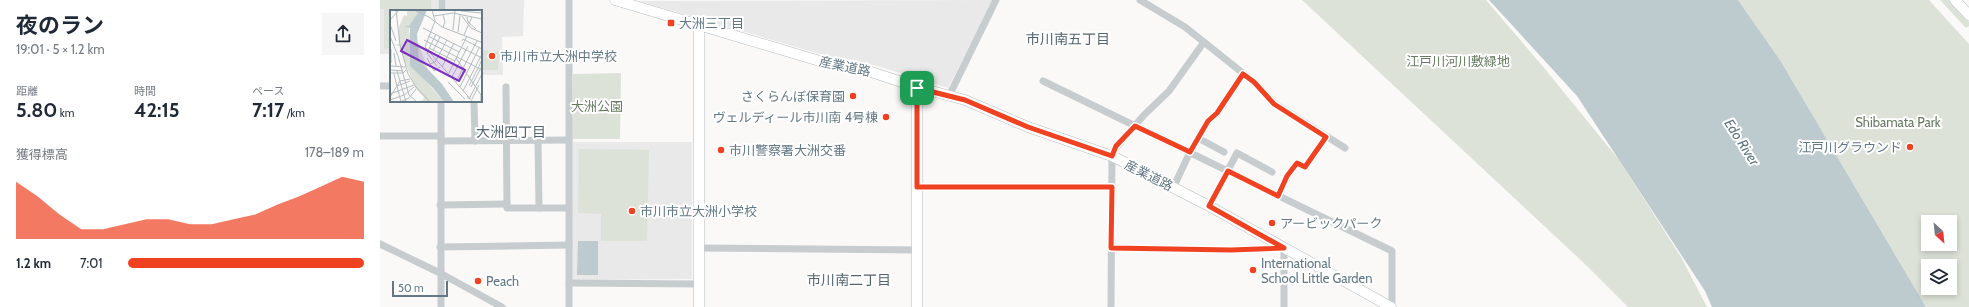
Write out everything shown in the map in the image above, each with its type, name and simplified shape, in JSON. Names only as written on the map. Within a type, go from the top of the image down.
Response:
[{"type":"main road","name":"産業道路","points":[[615,0],[834,65],[881,74],[917,88],[965,100],[1028,127],[1112,156],[1209,206],[1392,307]]},
{"type":"main road","points":[[1955,0],[1969,15]]},
{"type":"main road","points":[[699,24],[699,307]]},
{"type":"main road","points":[[917,88],[917,307]]},
{"type":"street","points":[[569,0],[569,307]]},
{"type":"street","points":[[949,96],[996,0]]},
{"type":"street","points":[[1140,0],[1185,27],[1254,82],[1274,104],[1345,148]]},
{"type":"street","points":[[1111,307],[1112,156],[1116,146],[1144,114],[1169,91],[1204,42]]},
{"type":"street","points":[[1173,188],[1190,152],[1208,121],[1217,113],[1243,74]]},
{"type":"street","points":[[1043,81],[1392,251],[1392,307]]},
{"type":"street","points":[[506,87],[507,208],[569,208]]},
{"type":"street","points":[[441,102],[441,307]]},
{"type":"street","points":[[474,102],[475,141]]},
{"type":"street","points":[[380,136],[475,141],[569,140]]},
{"type":"street","points":[[1278,196],[1287,176],[1297,163],[1305,167],[1326,137]]},
{"type":"street","points":[[1198,138],[1224,152]]},
{"type":"street","points":[[538,140],[539,208]]},
{"type":"street","points":[[1209,206],[1237,153],[1272,172]]},
{"type":"street","points":[[917,187],[1112,187]]},
{"type":"street","points":[[440,204],[507,204]]},
{"type":"street","points":[[380,244],[440,273],[502,307]]},
{"type":"street","points":[[440,246],[569,245]]},
{"type":"street","points":[[699,248],[917,250]]},
{"type":"street","points":[[1111,248],[1231,250],[1284,248],[1284,307]]},
{"type":"street","points":[[569,283],[699,284]]},
{"type":"shaded area","points":[[380,0],[438,0],[438,10],[390,10],[390,54],[380,54]]},
{"type":"shaded area","name":"市川市立大洲中学校","points":[[446,0],[524,0],[523,36],[502,37],[503,75],[482,75],[482,10],[446,10]]},
{"type":"shaded area","points":[[993,0],[948,88],[874,65],[841,60],[639,1]]},
{"type":"shaded area","name":"市川市立大洲小学校","points":[[571,142],[692,142],[692,279],[571,280]]},
{"type":"green space","points":[[380,0],[431,0],[431,10],[390,10],[390,48],[384,49],[384,9],[380,9]]},
{"type":"green space","name":"江戸川河川敷緑地","points":[[1302,0],[1486,0],[1545,69],[1619,160],[1681,257],[1707,307],[1628,307],[1586,265]]},
{"type":"green space","name":"Shibamata Park","points":[[1738,0],[1929,0],[1969,44],[1969,307],[1926,307],[1780,60]]},
{"type":"green space","points":[[1940,0],[1949,0],[1969,22],[1969,26],[1966,28]]},
{"type":"green space","points":[[482,50],[499,51],[498,70],[482,70]]},
{"type":"green space","name":"大洲公園","points":[[621,73],[620,139],[572,139],[573,74]]},
{"type":"green space","points":[[579,149],[649,150],[647,241],[601,241],[601,214],[578,213]]},
{"type":"water","name":"Edo River","points":[[1489,0],[1738,0],[1780,60],[1926,307],[1712,307],[1705,291],[1577,96]]},
{"type":"water","points":[[578,241],[598,241],[598,275],[577,275]]},
{"type":"place","name":"大洲三丁目","points":[[671,23]]},
{"type":"place","name":"市川市立大洲中学校","points":[[492,56]]},
{"type":"place","name":"さくらんぼ保育園","points":[[853,96]]},
{"type":"place","name":"ヴェルディール市川南 4号棟","points":[[886,117]]},
{"type":"place","name":"江戸川グラウンド","points":[[1910,147]]},
{"type":"place","name":"市川警察署大洲交番","points":[[721,150]]},
{"type":"place","name":"市川市立大洲小学校","points":[[632,211]]},
{"type":"place","name":"アービックパーク","points":[[1272,223]]},
{"type":"place","name":"International School Little Garden","points":[[1253,270]]},
{"type":"place","name":"Peach","points":[[478,281]]},
{"type":"district","name":"市川南五丁目","points":[[1068,39]]},
{"type":"district","name":"大洲四丁目","points":[[511,132]]},
{"type":"district","name":"市川南二丁目","points":[[849,280]]},
{"type":"route","points":[[1243,74],[1254,82],[1274,104],[1313,127],[1326,137],[1305,167],[1297,163],[1287,176],[1278,196],[1228,171],[1209,206],[1284,248],[1231,250],[1111,248],[1112,187],[917,187],[917,88],[965,100],[1028,127],[1112,156],[1116,146],[1135,126],[1190,152],[1208,121],[1217,113],[1243,74]]}]
